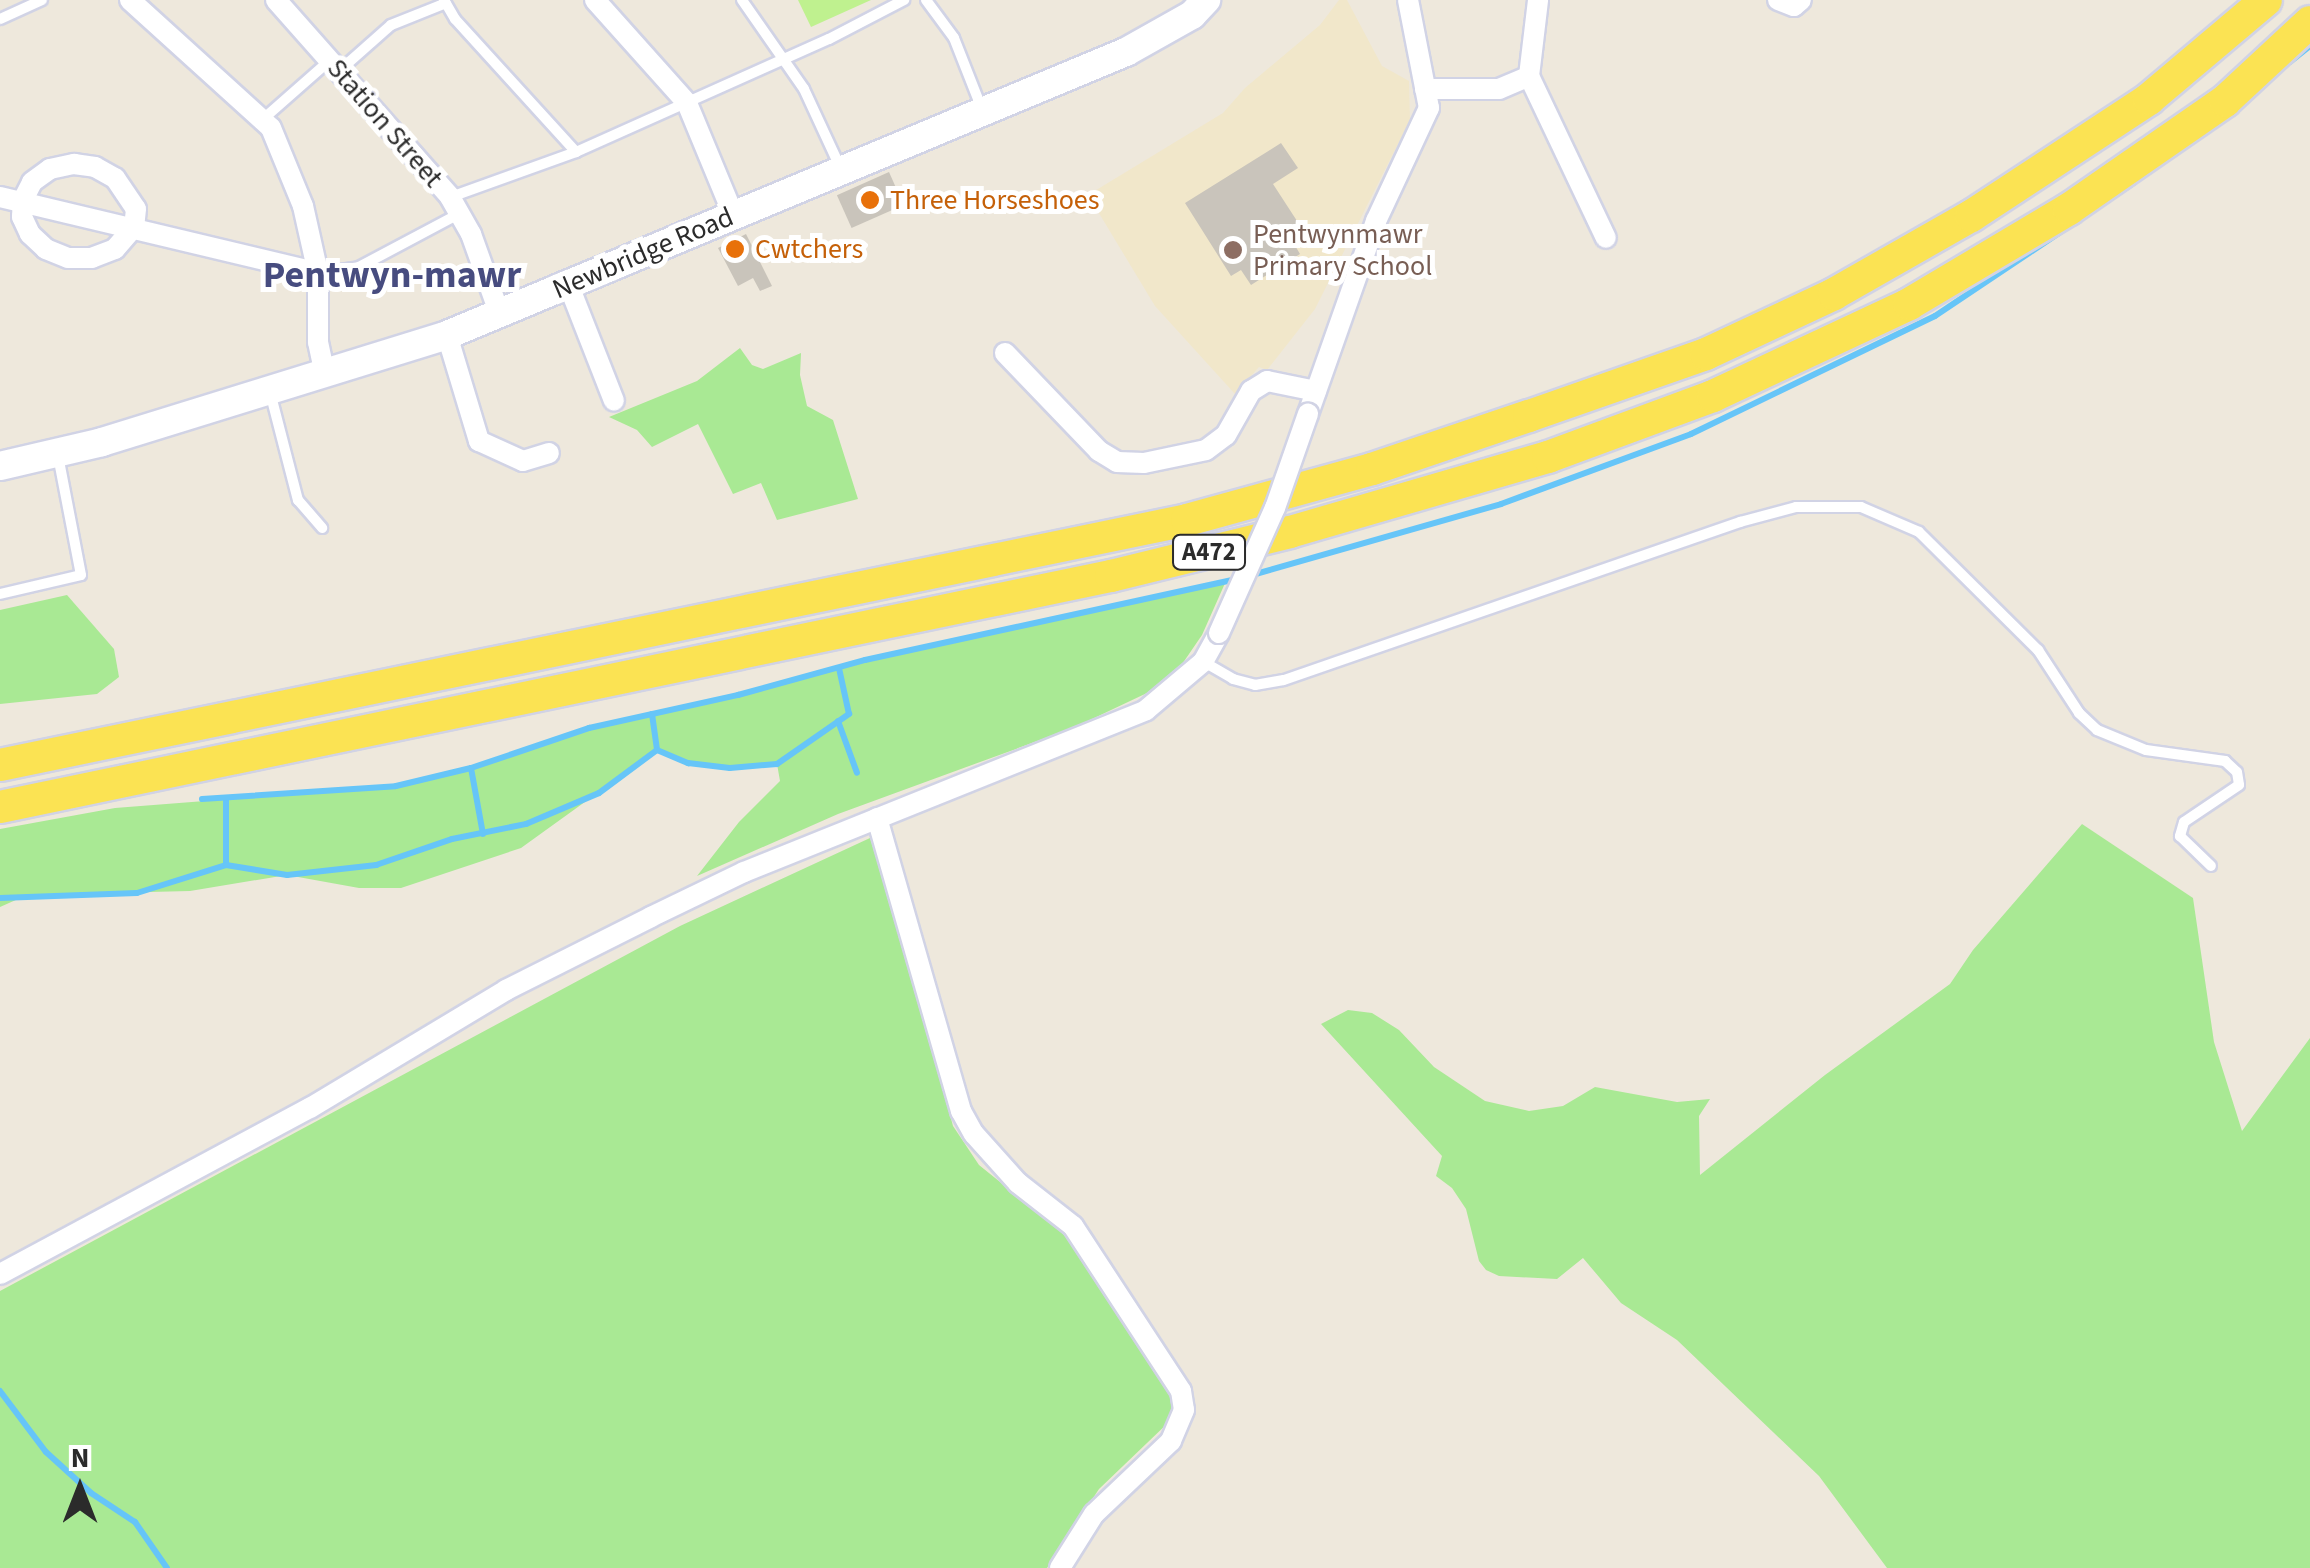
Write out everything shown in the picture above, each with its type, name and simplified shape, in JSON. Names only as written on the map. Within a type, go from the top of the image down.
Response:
[{"type":"main road","name":"A472","points":[[0,765],[1187,520],[1372,468],[1528,416],[1706,354],[1834,294],[1954,226],[2149,99],[2266,0]]},
{"type":"main road","name":"A472","points":[[0,807],[1111,576],[1290,532],[1548,456],[1713,396],[1909,304],[2069,209],[2224,101],[2310,22]]},
{"type":"street","points":[[130,0],[271,128],[303,206],[318,273],[318,342],[325,376]]},
{"type":"street","name":"Station Street","points":[[276,0],[453,206],[471,234],[499,312]]},
{"type":"street","name":"Newbridge Road","points":[[0,466],[325,376],[447,335],[1126,52],[1192,15],[1206,0]]},
{"type":"street","points":[[0,1274],[293,1117],[506,990],[744,872],[1146,710],[1203,662],[1275,508],[1376,221],[1428,108],[1408,0]]},
{"type":"street","points":[[1538,0],[1529,76],[1606,238]]},
{"type":"street","points":[[1778,0],[1794,6],[1801,0]]},
{"type":"street","points":[[598,1],[687,103],[733,214]]},
{"type":"street","points":[[1425,88],[1499,88],[1529,76]]},
{"type":"street","points":[[74,164],[95,168],[115,178],[129,194],[136,210],[134,227],[114,249],[92,258],[68,258],[46,249],[30,234],[22,216],[22,200],[32,182],[50,169],[74,164]]},
{"type":"street","points":[[0,196],[318,273]]},
{"type":"street","points":[[569,286],[614,401]]},
{"type":"street","points":[[447,335],[480,441],[523,461],[549,453]]},
{"type":"street","points":[[1005,353],[1099,450],[1117,462],[1144,462],[1206,450],[1226,435],[1251,391],[1267,381],[1316,391]]},
{"type":"street","points":[[878,818],[961,1111],[974,1134],[1018,1183],[1073,1226],[1181,1391],[1184,1410],[1171,1441],[1094,1514],[1060,1568]]},
{"type":"lane","points":[[0,19],[42,0]]},
{"type":"lane","points":[[742,0],[786,58],[827,131],[841,170]]},
{"type":"lane","points":[[318,273],[359,267],[453,206],[786,58],[904,0]]},
{"type":"lane","points":[[926,0],[954,38],[983,112]]},
{"type":"lane","points":[[262,120],[391,25],[445,2],[455,20],[576,152]]},
{"type":"lane","points":[[270,392],[298,500],[322,528]]},
{"type":"lane","points":[[0,594],[81,575],[57,452]]},
{"type":"lane","points":[[1203,662],[1233,679],[1255,685],[1284,680],[1740,522],[1810,506],[1861,507],[1919,532],[2038,650],[2078,714],[2098,730],[2146,750],[2224,761],[2238,772],[2239,785],[2184,822],[2180,836],[2211,866]]},
{"type":"shaded area","name":"Pentwynmawr Primary School","points":[[1339,0],[1347,0],[1382,66],[1409,81],[1410,120],[1315,309],[1267,370],[1259,367],[1235,394],[1155,306],[1088,195],[1223,113],[1245,88],[1320,25]]},
{"type":"green space","points":[[798,0],[871,0],[811,27]]},
{"type":"green space","points":[[740,348],[752,365],[763,369],[801,353],[800,375],[807,406],[833,420],[858,499],[777,520],[761,483],[733,494],[698,424],[652,447],[637,430],[609,417],[697,381]]},
{"type":"green space","points":[[1226,581],[1202,635],[1176,673],[1147,693],[1073,728],[838,814],[697,876],[739,822],[780,781],[777,764],[730,768],[688,763],[657,750],[521,848],[401,888],[359,888],[287,875],[190,891],[27,895],[0,907],[0,829],[115,808],[396,786],[471,768],[589,728],[738,695],[865,660]]},
{"type":"green space","points":[[67,595],[114,649],[119,677],[97,694],[0,704],[0,610]]},
{"type":"green space","points":[[2082,824],[2193,898],[2214,1042],[2242,1131],[2310,1038],[2310,1568],[1887,1568],[1819,1476],[1677,1340],[1621,1303],[1583,1258],[1557,1279],[1499,1276],[1486,1270],[1479,1261],[1466,1209],[1452,1188],[1436,1176],[1442,1156],[1321,1024],[1348,1010],[1372,1013],[1399,1030],[1434,1067],[1485,1101],[1529,1111],[1563,1106],[1595,1087],[1677,1102],[1710,1099],[1699,1116],[1700,1175],[1825,1075],[1950,984],[1973,950]]},
{"type":"green space","points":[[870,838],[890,887],[953,1126],[979,1165],[1067,1236],[1171,1397],[1171,1420],[1099,1489],[1047,1568],[0,1568],[0,1291],[680,926]]},
{"type":"building","points":[[1281,143],[1298,168],[1273,184],[1299,224],[1287,232],[1300,254],[1251,285],[1241,270],[1231,276],[1185,203]]},
{"type":"building","points":[[889,172],[904,205],[852,228],[837,195]]},
{"type":"building","points":[[746,234],[772,286],[760,291],[753,278],[738,286],[718,248]]},
{"type":"waterway","points":[[2290,62],[2310,46]]},
{"type":"waterway","points":[[1252,575],[1501,504],[1691,434],[1935,316],[2134,183]]},
{"type":"waterway","points":[[202,799],[396,786],[471,768],[589,728],[738,695],[865,660],[1240,578]]},
{"type":"waterway","points":[[0,898],[137,893],[226,865],[287,875],[376,865],[452,839],[526,824],[599,793],[657,750],[688,763],[730,768],[777,764],[849,714],[839,668]]},
{"type":"waterway","points":[[652,714],[657,750]]},
{"type":"waterway","points":[[838,721],[857,773]]},
{"type":"waterway","points":[[471,768],[483,834]]},
{"type":"waterway","points":[[226,798],[226,865]]},
{"type":"waterway","points":[[0,1391],[46,1452],[91,1493],[135,1522],[167,1568]]},
{"type":"place","name":"Three Horseshoes","points":[[870,200]]},
{"type":"place","name":"Cwtchers","points":[[735,249]]},
{"type":"place","name":"Pentwynmawr Primary School","points":[[1233,250]]},
{"type":"district","name":"Pentwyn-mawr","points":[[392,276]]}]
